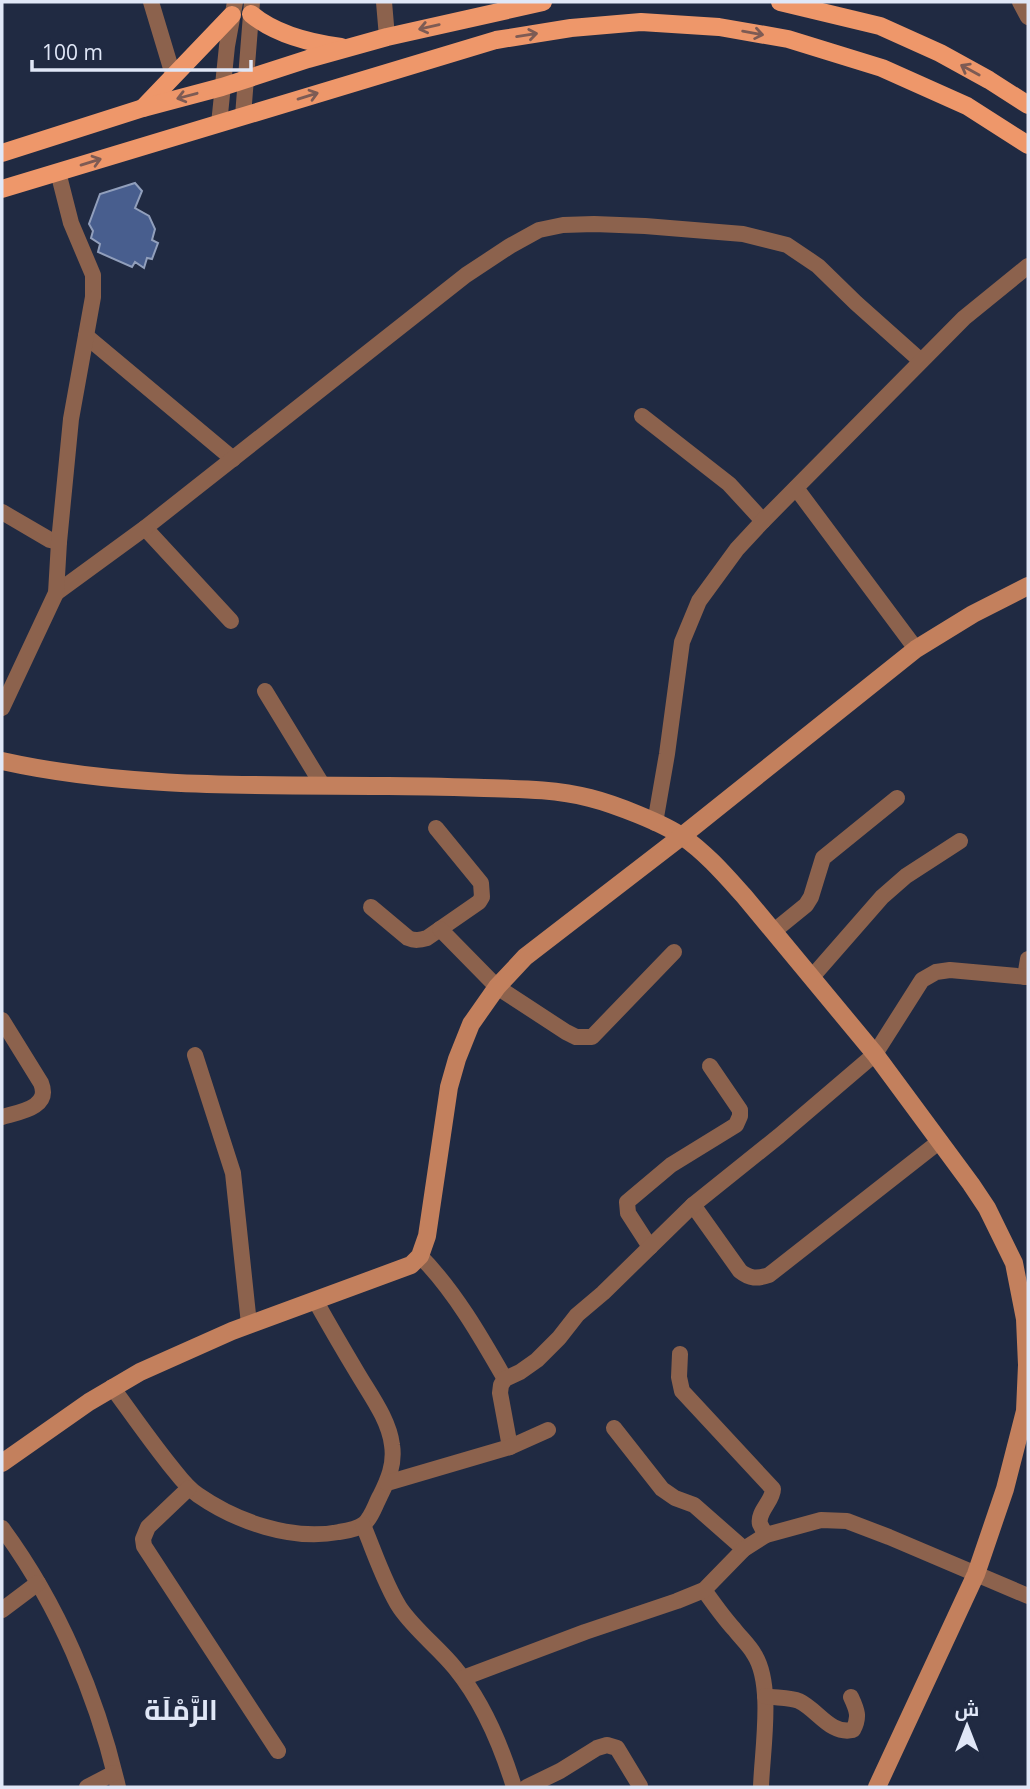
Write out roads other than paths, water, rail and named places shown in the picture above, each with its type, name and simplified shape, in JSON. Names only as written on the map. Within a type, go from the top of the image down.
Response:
[{"type":"main road","points":[[2,153],[308,59],[387,37],[543,2]]},
{"type":"main road","points":[[780,2],[880,26],[940,53],[1028,105]]},
{"type":"main road","points":[[143,108],[233,8]]},
{"type":"main road","points":[[252,8],[260,21],[283,32],[320,44],[351,48]]},
{"type":"main road","points":[[2,189],[496,40],[571,28],[641,22],[719,27],[788,39],[882,68],[967,106],[1028,145]]},
{"type":"street","points":[[151,2],[173,75]]},
{"type":"street","points":[[384,2],[387,37]]},
{"type":"street","points":[[1020,2],[1028,18]]},
{"type":"street","points":[[219,124],[233,8]]},
{"type":"street","points":[[243,116],[252,8]]},
{"type":"street","points":[[2,708],[56,593],[71,419],[93,297],[93,275],[71,223],[58,172]]},
{"type":"street","points":[[56,593],[145,528],[466,275],[539,230],[563,225],[619,225],[743,234],[787,245],[818,266],[921,361]]},
{"type":"street","points":[[655,823],[682,642],[699,601],[737,549],[763,521],[964,318],[1028,266]]},
{"type":"street","points":[[86,336],[233,459]]},
{"type":"street","points":[[642,416],[729,484],[763,521]]},
{"type":"street","points":[[796,488],[916,649]]},
{"type":"street","points":[[2,512],[50,540],[59,542]]},
{"type":"street","points":[[145,528],[231,621]]},
{"type":"street","points":[[2,1463],[112,1387],[248,1324],[411,1265],[420,1256],[427,1236],[449,1087],[457,1059],[471,1024],[498,987],[525,957],[916,649],[973,614],[1028,586]]},
{"type":"street","points":[[265,691],[323,786]]},
{"type":"street","points":[[2,761],[64,774],[103,778],[168,782],[547,790],[591,798],[682,836],[725,874],[774,931],[874,1054],[971,1184],[987,1209],[1014,1263],[1025,1319],[1025,1411],[1005,1489],[976,1574],[877,1787]]},
{"type":"street","points":[[774,931],[806,905],[823,858],[897,798]]},
{"type":"street","points":[[371,907],[413,940],[427,938],[479,902],[482,897],[481,883],[436,828]]},
{"type":"street","points":[[812,978],[882,897],[906,876],[960,841]]},
{"type":"street","points":[[440,929],[498,987],[576,1037],[592,1037],[674,952]]},
{"type":"street","points":[[510,1447],[500,1393],[505,1379],[537,1360],[577,1315],[693,1205],[779,1136],[874,1054],[922,980],[936,972],[950,970],[1027,977],[1028,959]]},
{"type":"street","points":[[2,1020],[41,1083],[44,1094],[40,1103],[2,1116]]},
{"type":"street","points":[[195,1055],[233,1173],[248,1324]]},
{"type":"street","points":[[650,1247],[628,1213],[627,1202],[671,1165],[739,1121],[740,1110],[710,1066]]},
{"type":"street","points":[[693,1205],[740,1271],[748,1277],[758,1279],[769,1275],[940,1141]]},
{"type":"street","points":[[420,1256],[438,1274],[458,1302],[505,1379]]},
{"type":"street","points":[[112,1387],[189,1488],[213,1504],[260,1525],[311,1535],[329,1534],[363,1525],[372,1513],[391,1470],[393,1459],[389,1432],[376,1404],[315,1300]]},
{"type":"street","points":[[680,1354],[679,1377],[682,1391],[773,1489],[774,1494],[760,1517],[766,1535]]},
{"type":"street","points":[[614,1428],[662,1489],[675,1498],[694,1505],[744,1549]]},
{"type":"street","points":[[387,1483],[510,1447],[548,1430]]},
{"type":"street","points":[[189,1488],[149,1527],[143,1539],[144,1546],[278,1751]]},
{"type":"street","points":[[463,1678],[704,1590],[744,1549],[766,1535],[821,1520],[847,1521],[1028,1596]]},
{"type":"street","points":[[363,1525],[398,1605],[452,1664],[484,1712],[514,1787]]},
{"type":"street","points":[[2,1528],[38,1583],[75,1658],[94,1705],[116,1780],[87,1787]]},
{"type":"street","points":[[2,1610],[38,1583]]},
{"type":"street","points":[[704,1590],[720,1614],[755,1654],[760,1667],[766,1708],[761,1787]]},
{"type":"street","points":[[765,1696],[797,1700],[813,1710],[827,1724],[844,1732],[853,1730],[856,1724],[858,1712],[851,1697]]},
{"type":"street","points":[[527,1787],[607,1745],[617,1748],[640,1786]]},
{"type":"district","name":"الرَّمْلَة","points":[[181,1710]]}]
